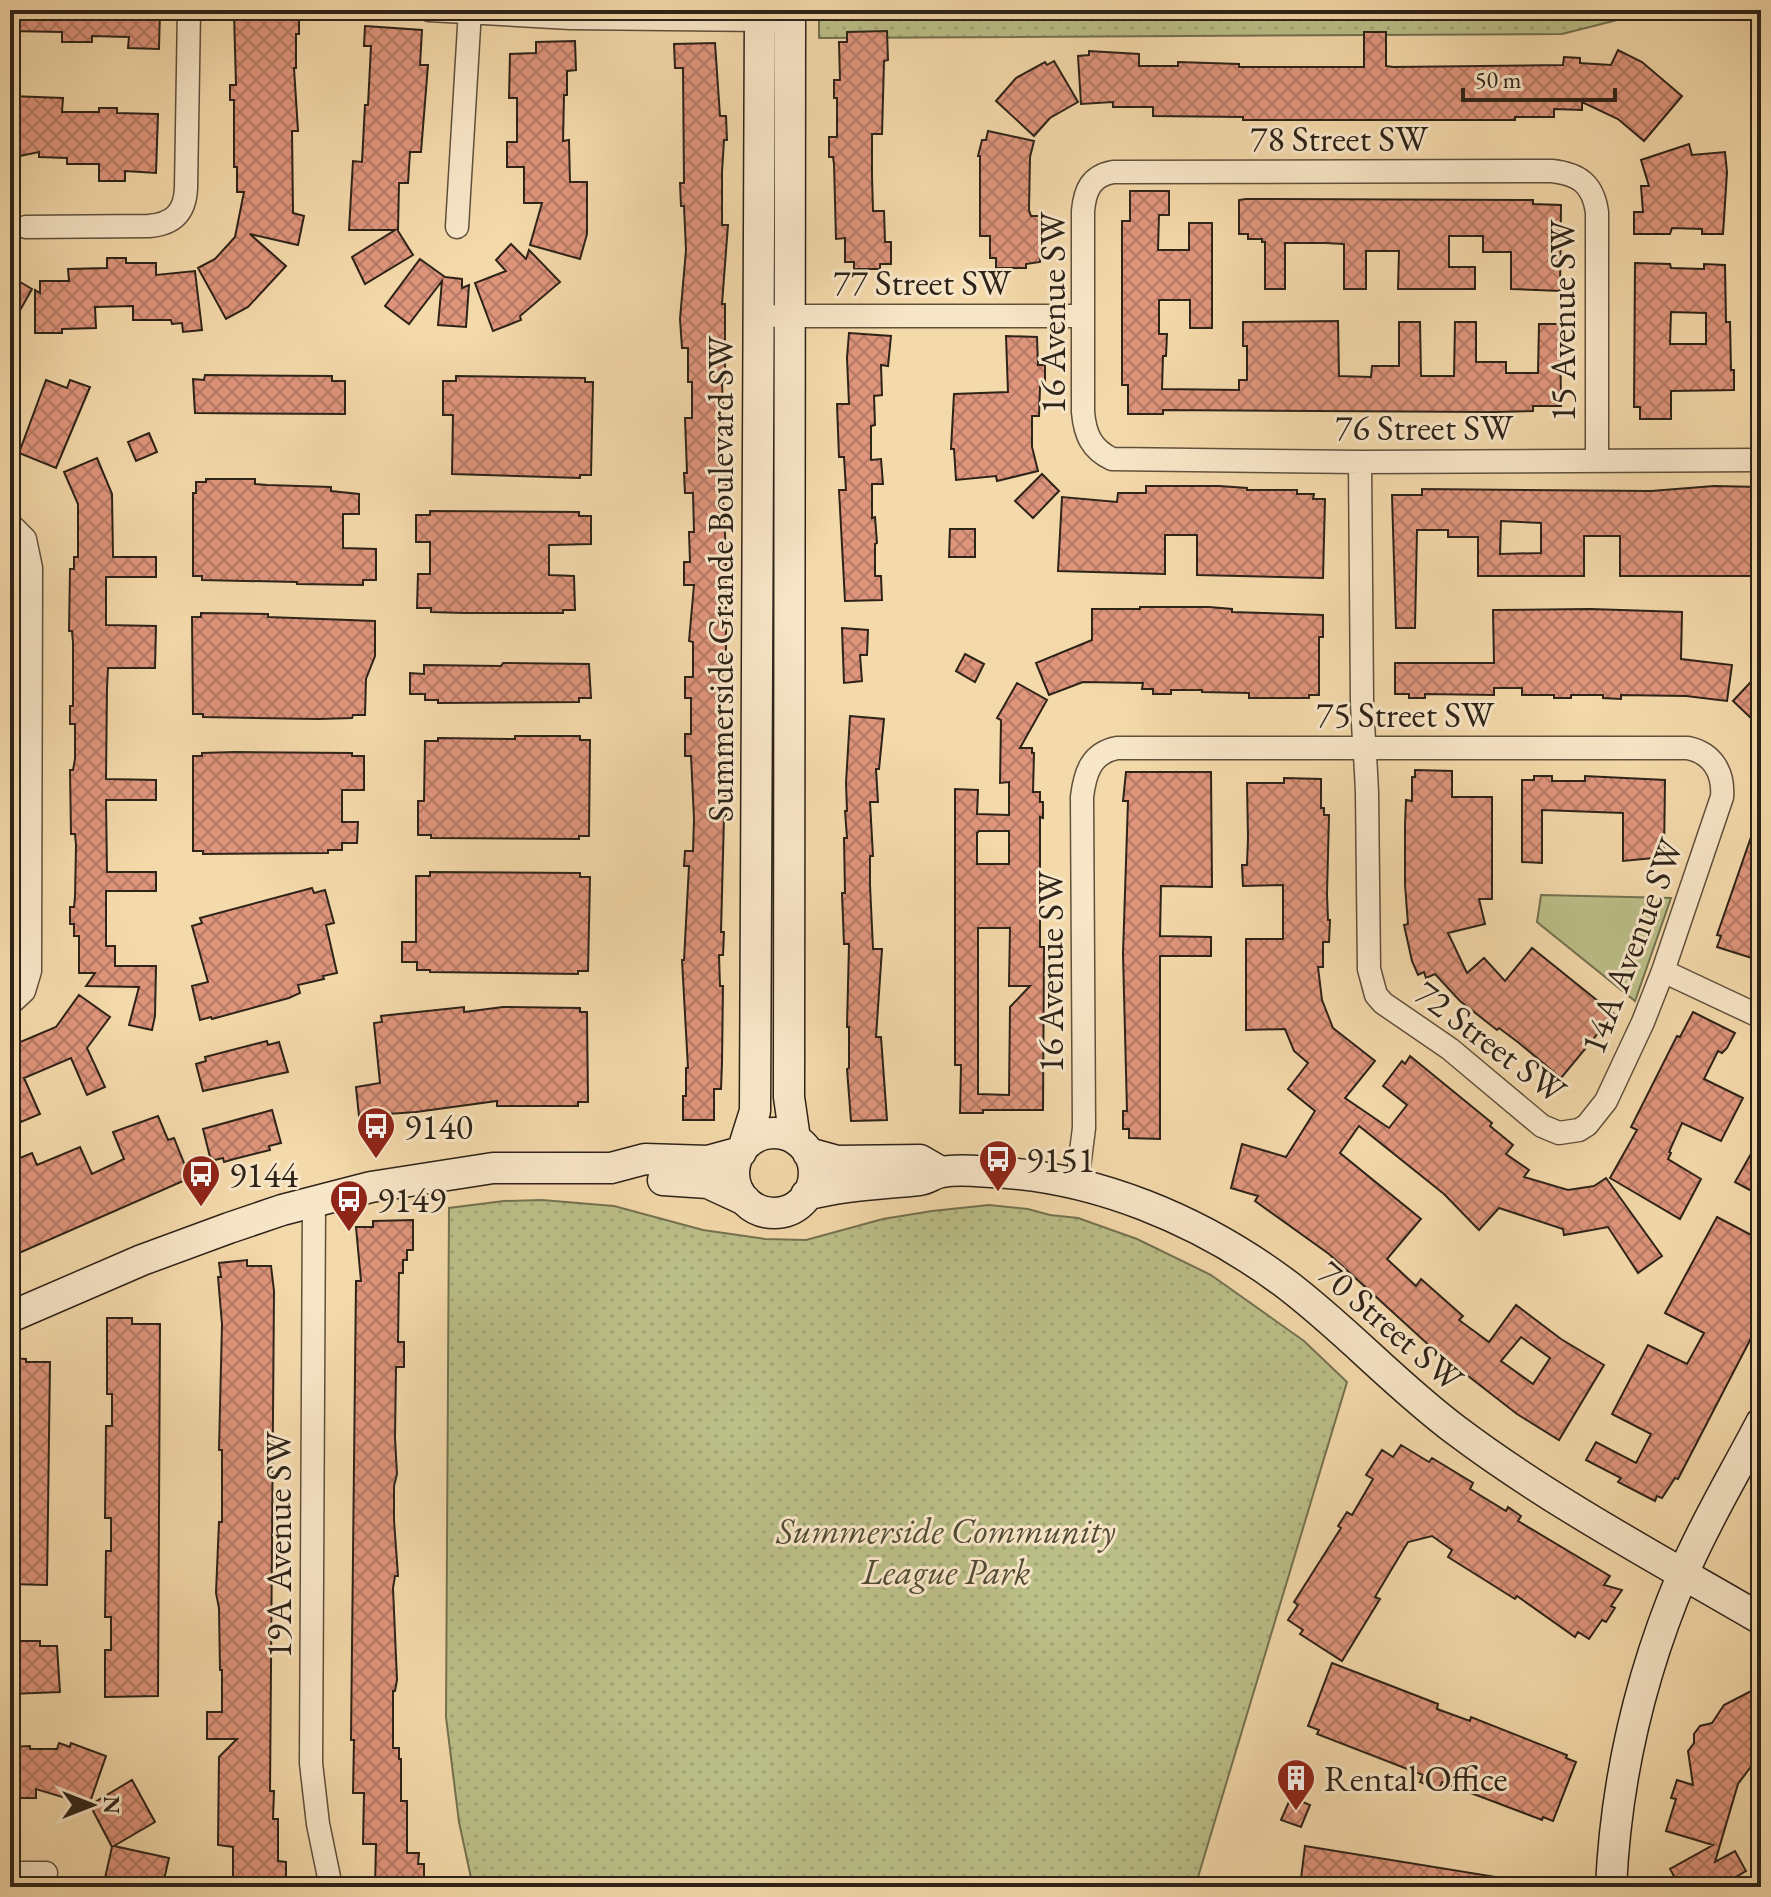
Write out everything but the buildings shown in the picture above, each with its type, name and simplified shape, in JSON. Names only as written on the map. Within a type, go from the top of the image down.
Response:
[{"type":"street","points":[[26,227],[149,226],[165,224],[177,216],[183,208],[186,188],[189,10]]},
{"type":"street","points":[[429,10],[790,15]]},
{"type":"street","points":[[457,227],[470,12]]},
{"type":"street","name":"Summerside Grande Boulevard SW","points":[[743,1149],[755,1111],[760,15]]},
{"type":"street","name":"Summerside Grande Boulevard SW","points":[[790,15],[789,1097],[801,1146]]},
{"type":"street","name":"78 Street SW","points":[[1092,182],[1098,176],[1113,172],[1552,171],[1573,175],[1586,183]]},
{"type":"street","name":"16 Avenue SW","points":[[1092,182],[1083,211],[1083,412],[1084,426],[1092,445]]},
{"type":"street","name":"15 Avenue SW","points":[[1586,183],[1594,197],[1597,212],[1597,461]]},
{"type":"street","name":"77 Street SW","points":[[760,316],[1083,316]]},
{"type":"street","name":"76 Street SW","points":[[1092,445],[1104,455],[1121,461],[1761,460]]},
{"type":"street","points":[[1360,462],[1364,748]]},
{"type":"street","points":[[15,527],[28,547],[31,568],[30,971],[17,998]]},
{"type":"street","name":"75 Street SW","points":[[1093,762],[1106,750],[1117,748],[1688,748],[1708,757],[1717,766]]},
{"type":"street","name":"72 Street SW","points":[[1364,748],[1369,969],[1376,995],[1397,1014],[1450,1049],[1542,1126],[1559,1133],[1570,1133]]},
{"type":"street","name":"16 Avenue SW","points":[[1077,1183],[1084,1128],[1082,797],[1084,779],[1093,762]]},
{"type":"street","name":"14A Avenue SW","points":[[1570,1133],[1587,1125],[1606,1101],[1643,1022],[1719,807],[1723,785],[1717,766]]},
{"type":"street","points":[[1663,971],[1761,1017]]},
{"type":"street","points":[[10,1317],[186,1243],[314,1202],[401,1182],[493,1168],[611,1168],[645,1159],[708,1161],[743,1149],[763,1135],[785,1135],[801,1146],[814,1171],[813,1184],[800,1203],[782,1213],[761,1211],[725,1189],[699,1181],[641,1179],[611,1168]]},
{"type":"street","name":"70 Street SW","points":[[801,1146],[837,1161],[920,1160],[941,1172]]},
{"type":"street","points":[[743,1149],[735,1162],[735,1182],[745,1200]]},
{"type":"street","name":"70 Street SW","points":[[806,1195],[855,1185],[924,1179],[941,1172],[1020,1174],[1077,1183],[1175,1218],[1246,1257],[1320,1312],[1418,1402],[1459,1433],[1556,1497],[1761,1619]]},
{"type":"street","name":"19A Avenue SW","points":[[314,1202],[311,1751],[318,1824],[331,1887]]},
{"type":"street","points":[[1611,1887],[1619,1791],[1629,1736],[1652,1657],[1684,1573],[1761,1423]]},
{"type":"street","points":[[10,1873],[46,1873]]},
{"type":"green space","points":[[819,10],[1657,10],[1562,34],[819,38]]},
{"type":"green space","points":[[1541,895],[1671,898],[1635,1001],[1537,922]]},
{"type":"green space","name":"Summerside Community League Park","points":[[542,1200],[614,1206],[703,1230],[765,1239],[806,1240],[883,1219],[989,1205],[1078,1218],[1137,1239],[1211,1275],[1304,1341],[1347,1382],[1195,1887],[473,1887],[459,1822],[446,1717],[449,1208]]},
{"type":"place","name":"9140","points":[[376,1160]]},
{"type":"place","name":"9151","points":[[998,1193]]},
{"type":"place","name":"9144","points":[[201,1208]]},
{"type":"place","name":"9149","points":[[349,1233]]},
{"type":"place","name":"Rental Office","points":[[1296,1812]]}]
